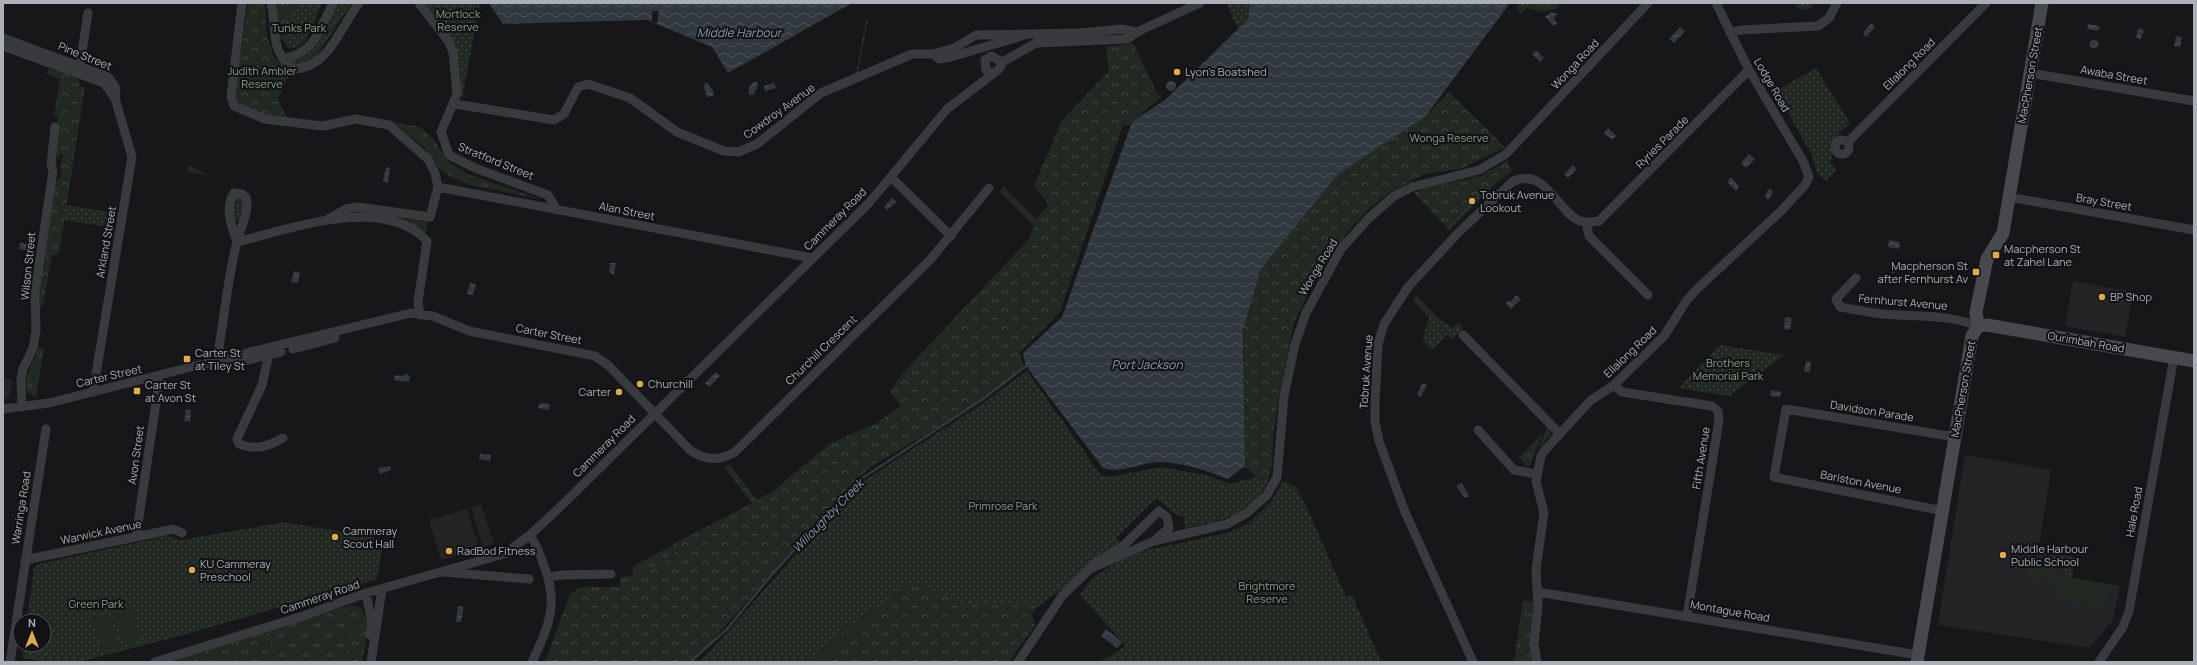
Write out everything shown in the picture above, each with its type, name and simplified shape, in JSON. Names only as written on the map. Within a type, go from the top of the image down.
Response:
[{"type":"main road","name":"MacPherson Street","points":[[1918,658],[1972,336],[1978,326],[1976,312],[1982,279],[1989,255],[2003,233],[2042,3]]},
{"type":"main road","name":"Ourimbah Road","points":[[1978,326],[1987,325],[2194,361]]},
{"type":"street","points":[[242,3],[231,96],[234,106],[265,119],[305,124],[323,126],[356,119],[390,125],[428,159],[436,173],[438,187],[430,217],[358,207],[346,209],[328,219]]},
{"type":"street","points":[[271,3],[274,40],[283,58],[293,69],[310,67],[320,60],[345,26],[359,3]]},
{"type":"street","points":[[283,58],[293,57],[307,50],[321,30],[333,3]]},
{"type":"street","points":[[419,3],[449,42],[453,52],[457,94],[454,104]]},
{"type":"street","points":[[968,52],[977,56],[993,58],[1036,43],[1127,39],[1137,32],[1200,3]]},
{"type":"street","name":"Wonga Road","points":[[1154,541],[1226,524],[1259,504],[1270,490],[1277,477],[1284,396],[1295,344],[1306,312],[1341,249],[1369,218],[1394,196],[1412,187],[1479,170],[1506,154],[1648,3]]},
{"type":"street","name":"Lodge Road","points":[[1716,3],[1749,70],[1803,160],[1809,178]]},
{"type":"street","points":[[1730,33],[1740,30],[1818,26],[1829,18],[1837,3]]},
{"type":"street","name":"Ellalong Road","points":[[1848,142],[1986,3]]},
{"type":"street","points":[[80,65],[88,13]]},
{"type":"street","name":"Cowdroy Avenue","points":[[454,104],[554,120],[564,114],[578,87],[588,84],[630,98],[677,132],[720,150],[738,152],[757,144],[821,93],[912,54],[932,54],[954,48],[976,35],[1080,33],[1121,29],[1137,32]]},
{"type":"street","points":[[993,58],[1028,34]]},
{"type":"street","name":"Pine Street","points":[[3,38],[80,65],[108,77],[113,81],[116,88],[115,98]]},
{"type":"street","name":"Pine Street","points":[[3,46],[104,83],[115,98]]},
{"type":"street","name":"Cowdroy Avenue","points":[[932,54],[939,58],[981,50],[993,58]]},
{"type":"street","name":"Cammeray Road","points":[[155,662],[299,618],[366,593],[474,563],[511,551],[530,535],[869,203],[947,109],[971,89],[993,58]]},
{"type":"street","name":"Ryries Parade","points":[[1586,222],[1599,221],[1606,216],[1749,70]]},
{"type":"street","name":"Awaba Street","points":[[2030,73],[2194,101]]},
{"type":"street","name":"Arkland Street","points":[[93,392],[132,157],[115,98]]},
{"type":"street","name":"Stratford Street","points":[[454,104],[447,115],[441,132],[449,155],[475,168],[548,195],[557,210]]},
{"type":"street","name":"Wilson Street","points":[[22,407],[21,379],[23,370],[33,348],[36,331],[35,292],[54,171],[51,164],[55,127]]},
{"type":"street","points":[[891,177],[950,236]]},
{"type":"street","name":"Tobruk Avenue","points":[[1473,662],[1405,512],[1379,441],[1375,422],[1375,402],[1379,334],[1390,312],[1408,286],[1459,232],[1518,178],[1527,178],[1539,182],[1576,219],[1586,222]]},
{"type":"street","name":"Ellalong Road","points":[[1537,662],[1534,644],[1538,592],[1536,569],[1544,513],[1536,481],[1536,474],[1541,456],[1559,433],[1590,401],[1614,385],[1664,336],[1687,300],[1696,289],[1781,210],[1805,185],[1809,178]]},
{"type":"street","name":"Alan Street","points":[[438,187],[812,258]]},
{"type":"street","name":"Churchill Crescent","points":[[654,413],[690,450],[700,457],[712,460],[724,458],[735,452],[930,260],[989,188]]},
{"type":"street","name":"Bray Street","points":[[2009,197],[2194,230]]},
{"type":"street","points":[[220,362],[219,347],[237,242],[328,219],[356,216],[402,224],[418,231],[427,241],[418,302],[420,315]]},
{"type":"street","points":[[1586,222],[1589,236],[1648,295]]},
{"type":"street","name":"Fernhurst Avenue","points":[[1856,278],[1836,299],[1840,307],[1883,314],[1932,315],[1963,320],[1978,326]]},
{"type":"street","name":"Carter Street","points":[[3,408],[22,407],[158,377],[220,362],[230,357],[411,313],[433,316],[469,331],[595,356],[609,366],[654,413]]},
{"type":"street","name":"Carter Street","points":[[220,362],[231,364],[413,320],[420,315]]},
{"type":"street","points":[[1463,335],[1559,433]]},
{"type":"street","points":[[269,354],[262,385],[237,439],[239,444],[244,446],[258,447],[267,446],[283,438]]},
{"type":"street","name":"Hale Road","points":[[2099,662],[2123,627],[2129,611],[2174,357]]},
{"type":"street","name":"Avon Street","points":[[136,537],[158,389],[158,377]]},
{"type":"street","name":"Fifth Avenue","points":[[1614,385],[1622,392],[1712,406],[1718,411],[1719,420],[1687,616]]},
{"type":"street","name":"Davidson Parade","points":[[1774,477],[1786,409],[1955,437]]},
{"type":"street","name":"Warringa Road","points":[[10,662],[46,429]]},
{"type":"street","points":[[1478,430],[1514,470],[1524,474],[1536,474]]},
{"type":"street","name":"Bariston Avenue","points":[[1774,477],[1943,511]]},
{"type":"street","points":[[1018,662],[1062,596],[1090,569],[1092,565],[1122,547],[1159,510],[1167,518],[1169,528],[1154,541],[1090,569]]},
{"type":"street","name":"Warwick Avenue","points":[[25,560],[174,529],[182,533]]},
{"type":"street","points":[[530,535],[549,578],[552,610],[548,626],[532,662]]},
{"type":"street","points":[[474,563],[478,576]]},
{"type":"street","points":[[441,572],[529,579]]},
{"type":"street","points":[[549,578],[562,575],[611,574]]},
{"type":"street","points":[[371,662],[382,589]]},
{"type":"street","name":"Montague Road","points":[[1538,592],[1687,616],[1918,658]]},
{"type":"street","points":[[366,593],[372,624],[366,662]]},
{"type":"shaded area","points":[[2073,281],[2133,292],[2125,337],[2065,326]]},
{"type":"shaded area","points":[[3,378],[13,380],[9,398],[3,399]]},
{"type":"shaded area","name":"Middle Harbour Public School","points":[[1965,455],[2051,470],[2038,551],[2076,558],[2072,578],[2120,586],[2113,620],[2089,648],[1938,625]]},
{"type":"shaded area","points":[[481,504],[494,544],[483,547],[471,507]]},
{"type":"shaded area","points":[[467,509],[479,548],[441,560],[429,520]]},
{"type":"green space","name":"Judith Ambler Reserve","points":[[248,3],[264,3],[267,33],[273,55],[288,72],[289,75],[278,99],[287,118],[252,112],[245,109],[237,101],[236,88]]},
{"type":"green space","points":[[275,3],[296,3],[283,40],[279,39]]},
{"type":"green space","name":"Tunks Park","points":[[296,3],[322,3],[306,40],[299,47],[288,48],[283,40]]},
{"type":"green space","points":[[337,3],[352,3],[315,58],[306,64],[295,66],[291,63],[293,60],[311,51]]},
{"type":"green space","name":"Mortlock Reserve","points":[[423,3],[480,3],[462,99],[455,47]]},
{"type":"green space","points":[[1226,3],[1250,3],[1248,19],[1238,29]]},
{"type":"green space","points":[[1519,3],[1563,3],[1555,9],[1542,12],[1527,8],[1520,15],[1517,6]]},
{"type":"green space","points":[[1796,3],[1814,3],[1811,8],[1804,10],[1796,7]]},
{"type":"green space","points":[[868,20],[858,72],[856,73],[866,21]]},
{"type":"green space","points":[[1133,43],[1157,93],[1124,121],[1060,312],[1020,352],[1023,367],[982,401],[872,466],[854,481],[693,662],[545,662],[570,594],[581,587],[620,587],[620,577],[632,576],[673,558],[679,541],[752,503],[724,467],[730,465],[757,500],[773,491],[831,443],[877,423],[901,406],[890,392],[901,375],[1029,239],[1034,226],[1000,192],[1004,187],[1036,219],[1049,205],[1034,186],[1062,120],[1109,71],[1106,47]]},
{"type":"green space","points":[[49,68],[60,72],[57,78],[47,74]]},
{"type":"green space","points":[[1816,68],[1850,123],[1837,135],[1831,145],[1833,154],[1830,162],[1837,170],[1826,181],[1817,173],[1812,155],[1776,91]]},
{"type":"green space","points":[[60,72],[79,79],[80,87],[85,87],[59,254],[52,255],[43,304],[40,307],[39,294],[55,184],[62,175],[60,166],[63,155],[60,154],[57,162],[58,156],[56,154],[58,117],[54,116],[60,79],[57,78]]},
{"type":"green space","name":"Wonga Reserve","points":[[1449,92],[1505,147],[1463,168],[1423,175],[1390,192],[1370,208],[1348,231],[1308,294],[1294,323],[1279,395],[1273,437],[1272,464],[1268,481],[1256,477],[1245,466],[1244,328],[1261,269],[1337,175],[1425,117]]},
{"type":"green space","points":[[1157,93],[1161,97],[1129,125],[1123,126],[1124,121]]},
{"type":"green space","points":[[392,122],[421,127],[435,141],[447,161],[470,175],[540,199],[469,185],[448,175],[442,171],[423,146]]},
{"type":"green space","points":[[1507,161],[1512,171],[1472,201],[1445,226],[1414,193],[1426,188],[1481,176]]},
{"type":"green space","points":[[189,165],[207,175],[187,172]]},
{"type":"green space","points":[[1499,180],[1449,231],[1445,226],[1472,201]]},
{"type":"green space","points":[[232,197],[244,197],[242,222],[232,220]]},
{"type":"green space","points":[[66,205],[110,212],[108,227],[64,220]]},
{"type":"green space","points":[[360,211],[406,219],[423,221],[428,220],[426,233],[402,221],[352,212]]},
{"type":"green space","points":[[1415,295],[1440,320],[1453,328],[1458,323],[1463,328],[1452,339],[1447,334],[1432,350],[1422,340],[1429,317],[1413,300]]},
{"type":"green space","name":"Brothers Memorial Park","points":[[1720,345],[1784,355],[1729,396],[1679,388]]},
{"type":"green space","points":[[39,347],[44,348],[36,397],[27,393],[26,378]]},
{"type":"green space","name":"Primrose Park","points":[[1027,371],[1101,475],[1109,477],[1161,467],[1206,475],[1230,484],[1256,477],[1268,481],[1262,493],[1254,502],[1234,515],[1210,523],[1185,528],[1184,518],[1173,513],[1158,499],[1154,500],[1116,538],[1121,546],[1039,606],[1008,604],[968,606],[916,584],[902,584],[862,626],[836,642],[813,662],[698,662],[713,648],[856,486],[982,404]]},
{"type":"green space","points":[[1547,426],[1551,434],[1539,448]]},
{"type":"green space","points":[[1543,433],[1530,466],[1526,467],[1519,457]]},
{"type":"green space","name":"Brightmore Reserve","points":[[1283,481],[1296,487],[1307,508],[1346,597],[1352,595],[1381,662],[1103,662],[1103,660],[1126,646],[1080,595],[1092,578],[1120,560],[1147,550],[1227,533],[1248,524],[1271,502]]},
{"type":"green space","name":"Green Park","points":[[284,522],[384,539],[377,579],[187,634],[79,662],[47,662],[22,658],[23,653],[52,653],[52,613],[28,613],[34,568],[39,564],[167,536],[181,540]]},
{"type":"green space","points":[[679,541],[673,558],[632,577],[634,566]]},
{"type":"green space","points":[[2052,553],[2074,557],[2071,575],[2065,574],[2066,569],[2049,566]]},
{"type":"green space","points":[[2028,567],[2052,571],[2050,580],[2026,577]]},
{"type":"green space","points":[[2058,575],[2110,584],[2106,607],[2054,598]]},
{"type":"green space","points":[[902,581],[1039,603],[1032,614],[1035,625],[1009,662],[812,662]]},
{"type":"green space","points":[[1523,601],[1533,602],[1533,662],[1514,662]]},
{"type":"green space","points":[[350,605],[361,608],[369,624],[362,662],[168,662]]},
{"type":"green space","points":[[876,605],[882,612],[851,637],[845,630]]},
{"type":"green space","points":[[131,606],[141,640],[124,645],[114,611]]},
{"type":"green space","points":[[110,613],[119,646],[102,651],[92,618]]},
{"type":"green space","points":[[369,624],[362,662],[344,662],[354,626]]},
{"type":"green space","points":[[269,633],[271,646],[266,662],[236,662],[234,657],[225,655],[217,657],[213,662],[197,662],[191,658],[216,648]]},
{"type":"green space","points":[[840,635],[846,641],[821,662],[811,662],[809,660]]},
{"type":"water","name":"Middle Harbour","points":[[489,3],[852,3],[728,73],[712,47],[647,20],[503,24]]},
{"type":"water","name":"Port Jackson","points":[[1250,3],[1510,3],[1425,117],[1337,175],[1261,269],[1243,330],[1245,466],[1227,479],[1193,467],[1166,462],[1151,463],[1116,470],[1103,468],[1026,366],[1023,353],[1062,317],[1132,122],[1165,100],[1248,19]]},
{"type":"water","points":[[1551,12],[1558,14],[1553,18],[1557,23],[1554,26],[1545,17]]},
{"type":"water","points":[[1871,23],[1875,27],[1866,37],[1863,33]]},
{"type":"water","points":[[2088,24],[2100,26],[2098,31],[2087,29]]},
{"type":"water","points":[[1680,27],[1685,31],[1674,43],[1669,39]]},
{"type":"water","points":[[2141,28],[2144,31],[2140,40],[2136,37],[2138,29]]},
{"type":"water","points":[[2176,36],[2182,37],[2180,47],[2174,46]]},
{"type":"water","points":[[2092,40],[2096,40],[2098,44],[2096,48],[2092,48],[2090,46],[2090,42]]},
{"type":"water","points":[[1536,50],[1544,58],[1540,62],[1532,54]]},
{"type":"water","points":[[1169,81],[1173,81],[1175,82],[1175,90],[1169,91],[1166,88],[1166,84]]},
{"type":"water","points":[[754,82],[757,82],[758,86],[754,94],[749,95],[749,87]]},
{"type":"water","points":[[705,83],[708,84],[714,92],[713,96],[707,97],[704,88]]},
{"type":"water","points":[[774,83],[776,88],[765,91],[764,86]]},
{"type":"water","points":[[1608,128],[1616,136],[1612,140],[1604,133]]},
{"type":"water","points":[[1749,154],[1755,159],[1746,168],[1741,163]]},
{"type":"water","points":[[1573,165],[1577,169],[1568,178],[1564,174]]},
{"type":"water","points":[[386,167],[390,168],[388,183],[383,182]]},
{"type":"water","points":[[1731,177],[1739,187],[1736,191],[1727,182]]},
{"type":"water","points":[[1768,189],[1771,189],[1773,193],[1768,200],[1765,197]]},
{"type":"water","points":[[892,198],[897,202],[887,210],[884,207]]},
{"type":"water","points":[[1889,240],[1900,242],[1899,249],[1888,247]]},
{"type":"water","points":[[20,243],[32,245],[31,251],[19,249]]},
{"type":"water","points":[[610,263],[616,263],[614,275],[609,272]]},
{"type":"water","points":[[1900,264],[1903,271],[1891,273],[1890,267]]},
{"type":"water","points":[[294,271],[300,272],[298,283],[291,282]]},
{"type":"water","points":[[470,283],[476,284],[473,295],[467,294]]},
{"type":"water","points":[[1516,295],[1521,299],[1511,309],[1506,304]]},
{"type":"water","points":[[1785,317],[1792,318],[1790,330],[1784,329]]},
{"type":"water","points":[[1806,361],[1811,362],[1810,372],[1804,372]]},
{"type":"water","points":[[716,372],[720,376],[709,387],[705,383]]},
{"type":"water","points":[[407,374],[410,377],[409,382],[394,380],[395,375],[402,376]]},
{"type":"water","points":[[1422,383],[1427,385],[1421,397],[1417,395]]},
{"type":"water","points":[[1771,390],[1781,392],[1780,397],[1770,396]]},
{"type":"water","points":[[540,403],[550,404],[549,410],[538,408]]},
{"type":"water","points":[[186,409],[191,410],[190,422],[184,421]]},
{"type":"water","points":[[480,454],[491,455],[490,461],[479,459]]},
{"type":"water","points":[[391,466],[391,470],[380,474],[378,468]]},
{"type":"water","points":[[1462,483],[1469,496],[1465,498],[1456,486]]},
{"type":"water","points":[[458,606],[464,607],[461,622],[456,622]]},
{"type":"water","points":[[1106,629],[1122,642],[1117,648],[1101,636]]},
{"type":"pier","points":[[653,3],[653,11],[659,11],[657,23],[652,22]]},
{"type":"waterway","name":"Willoughby Creek","points":[[690,662],[727,629],[769,578],[855,483],[983,399],[1026,366]]},
{"type":"place","name":"Lyon's Boatshed","points":[[1177,72]]},
{"type":"place","name":"Tobruk Avenue Lookout","points":[[1472,201]]},
{"type":"place","name":"Macpherson St at Zahel Lane","points":[[1996,255]]},
{"type":"place","name":"Macpherson St after Fernhurst Av","points":[[1976,272]]},
{"type":"place","name":"BP Shop","points":[[2102,297]]},
{"type":"place","name":"Carter St at Tiley St","points":[[187,359]]},
{"type":"place","name":"Churchill","points":[[640,384]]},
{"type":"place","name":"Carter St at Avon St","points":[[137,391]]},
{"type":"place","name":"Carter","points":[[619,392]]},
{"type":"place","name":"Cammeray Scout Hall","points":[[335,537]]},
{"type":"place","name":"RadBod Fitness","points":[[449,551]]},
{"type":"place","name":"Middle Harbour Public School","points":[[2003,555]]},
{"type":"place","name":"KU Cammeray Preschool","points":[[192,570]]}]
